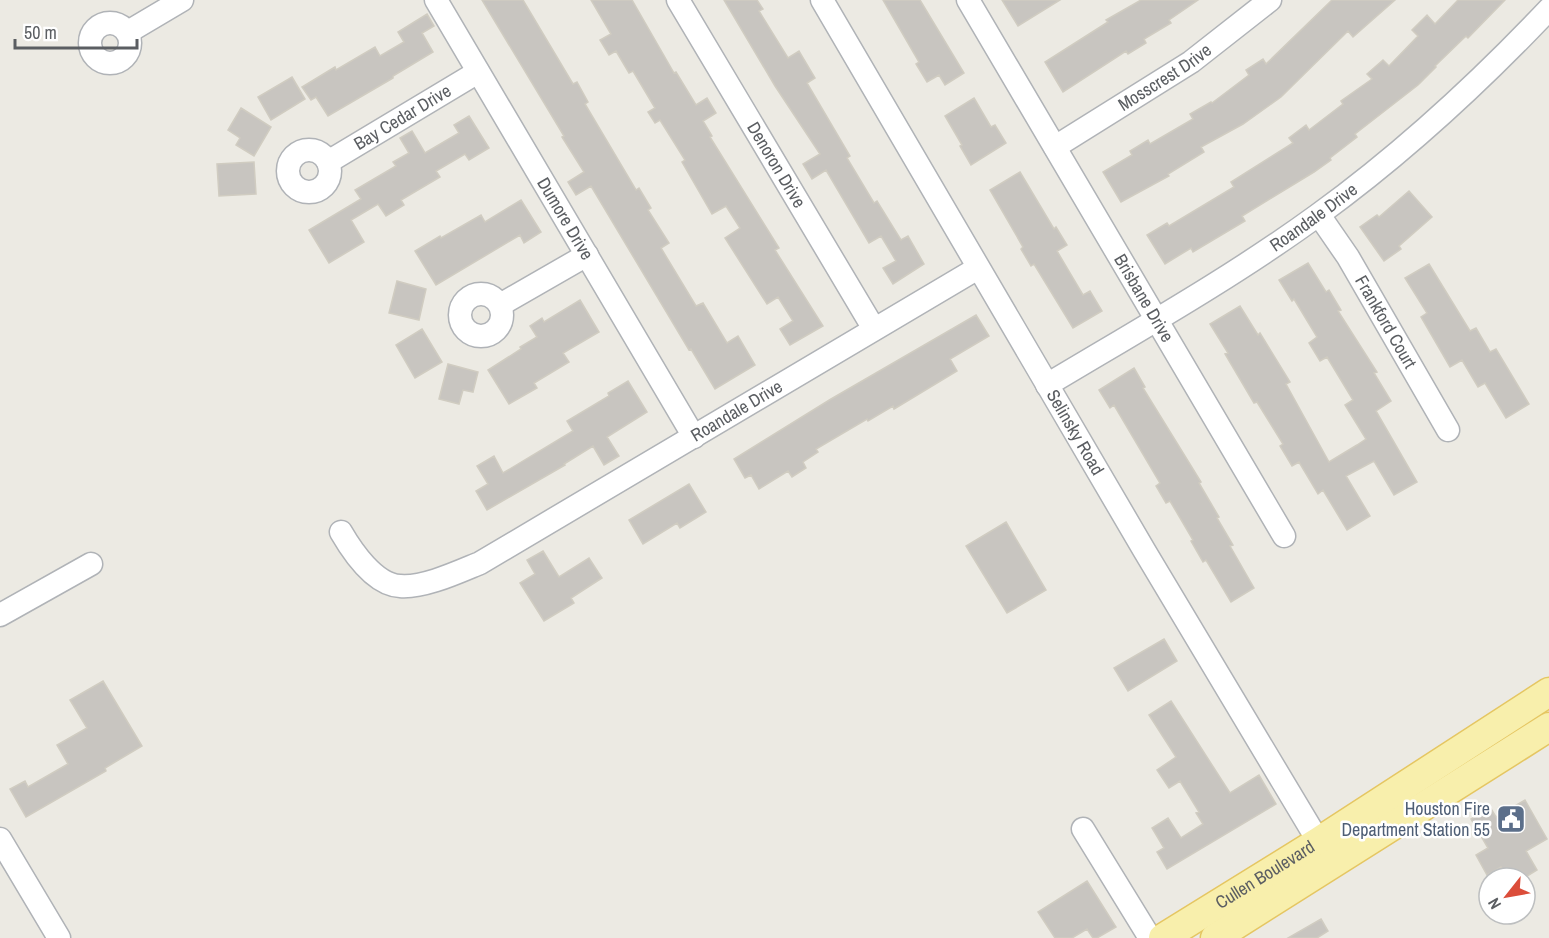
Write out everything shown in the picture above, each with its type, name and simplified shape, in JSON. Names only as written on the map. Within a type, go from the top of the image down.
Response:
[{"type":"main road","name":"Cullen Boulevard","points":[[1162,938],[1325,852],[1469,760],[1549,692]]},
{"type":"main road","name":"Cullen Boulevard","points":[[1469,760],[1549,727]]},
{"type":"main road","name":"Cullen Boulevard","points":[[1215,938],[1325,852]]},
{"type":"street","points":[[128,32],[182,0]]},
{"type":"street","name":"Dumore Drive","points":[[436,0],[694,437]]},
{"type":"street","name":"Denoron Drive","points":[[678,0],[874,329]]},
{"type":"street","name":"Selinsky Road","points":[[822,0],[1047,385],[1325,852]]},
{"type":"street","name":"Brisbane Drive","points":[[968,0],[1284,536]]},
{"type":"street","name":"Mosscrest Drive","points":[[1055,147],[1191,62],[1270,0]]},
{"type":"street","name":"Roandale Drive","points":[[1047,385],[1271,248],[1319,215],[1429,127],[1549,9]]},
{"type":"street","name":"Bay Cedar Drive","points":[[328,162],[478,72]]},
{"type":"street","name":"Frankford Court","points":[[1319,215],[1348,257],[1448,430]]},
{"type":"street","points":[[500,305],[587,255]]},
{"type":"street","name":"Roandale Drive","points":[[341,532],[352,551],[368,568],[384,580],[399,586],[423,583],[456,573],[496,555],[978,268]]},
{"type":"street","points":[[0,615],[91,564]]},
{"type":"street","points":[[1083,828],[1149,938]]},
{"type":"street","points":[[0,839],[58,938]]},
{"type":"building","points":[[482,0],[523,0],[573,84],[577,82],[588,102],[585,104],[636,190],[639,188],[651,208],[648,210],[669,243],[661,248],[696,306],[703,303],[727,343],[738,336],[755,365],[715,389],[691,349],[689,350],[591,186],[576,195],[568,182],[584,172]]},
{"type":"building","points":[[591,0],[632,0],[674,73],[676,72],[696,105],[707,98],[716,113],[703,121],[712,136],[710,137],[779,248],[775,250],[823,326],[790,345],[780,329],[793,321],[778,297],[767,304],[725,238],[740,228],[726,206],[712,214],[682,162],[685,160],[660,120],[655,123],[648,112],[655,108],[633,71],[629,73],[616,51],[609,55],[600,40],[611,34]]},
{"type":"building","points":[[724,0],[757,0],[763,9],[759,11],[788,58],[799,51],[815,78],[807,83],[850,156],[847,158],[874,203],[877,201],[901,240],[908,236],[924,264],[893,284],[883,268],[896,261],[881,236],[869,243],[826,170],[812,179],[803,164],[820,154],[775,86]]},
{"type":"building","points":[[883,0],[920,0],[964,73],[945,85],[939,75],[927,82],[916,64],[919,62]]},
{"type":"building","points":[[1002,0],[1060,0],[1018,26]]},
{"type":"building","points":[[1141,0],[1198,0],[1169,20],[1171,23],[1144,39],[1146,43],[1128,54],[1126,51],[1063,92],[1045,62],[1108,22],[1106,20]]},
{"type":"building","points":[[1332,0],[1395,0],[1353,37],[1348,31],[1281,97],[1243,124],[1201,147],[1204,152],[1168,174],[1169,176],[1121,202],[1103,172],[1132,155],[1130,151],[1148,140],[1150,144],[1193,119],[1190,114],[1212,103],[1249,75],[1246,70],[1263,59],[1266,64]]},
{"type":"building","points":[[1458,0],[1505,0],[1418,85],[1355,134],[1357,137],[1330,158],[1331,160],[1242,216],[1245,221],[1193,252],[1191,248],[1165,264],[1147,235],[1167,223],[1169,226],[1234,187],[1231,182],[1293,143],[1289,138],[1306,125],[1309,130],[1343,104],[1341,101],[1372,79],[1367,74],[1383,60],[1389,66],[1418,36],[1412,30],[1427,15],[1435,24]]},
{"type":"building","points":[[427,14],[434,26],[422,33],[433,52],[328,116],[316,97],[311,100],[302,87],[375,47],[380,56],[404,42],[398,32]]},
{"type":"building","points":[[292,77],[305,99],[271,120],[258,97]]},
{"type":"building","points":[[974,98],[991,127],[995,125],[1006,143],[971,165],[945,116]]},
{"type":"building","points":[[241,108],[271,127],[254,156],[236,145],[240,138],[228,130]]},
{"type":"building","points":[[469,116],[489,148],[469,160],[465,154],[436,171],[440,177],[401,200],[404,205],[386,216],[378,204],[351,220],[364,242],[329,263],[309,230],[361,199],[355,190],[396,166],[393,162],[409,153],[400,138],[412,131],[425,153],[459,133],[454,125]]},
{"type":"building","points":[[254,162],[256,194],[219,196],[217,164]]},
{"type":"building","points":[[1020,172],[1054,229],[1056,227],[1067,245],[1057,251],[1083,295],[1090,291],[1102,311],[1073,328],[1034,264],[1031,266],[1021,249],[1023,247],[990,190]]},
{"type":"building","points":[[1409,191],[1432,217],[1399,246],[1401,249],[1384,261],[1360,227],[1377,215],[1379,217]]},
{"type":"building","points":[[521,200],[541,232],[524,243],[520,235],[436,285],[415,251],[481,215],[485,222]]},
{"type":"building","points":[[1308,263],[1326,292],[1329,290],[1341,310],[1338,311],[1377,372],[1374,373],[1391,401],[1376,411],[1417,482],[1394,495],[1374,461],[1346,476],[1370,516],[1347,530],[1323,490],[1318,494],[1299,462],[1292,466],[1280,446],[1283,444],[1257,402],[1254,403],[1210,324],[1240,306],[1258,335],[1260,333],[1290,382],[1286,384],[1329,462],[1357,445],[1366,439],[1345,405],[1353,400],[1327,357],[1320,361],[1309,343],[1317,337],[1294,299],[1292,301],[1279,280]]},
{"type":"building","points":[[1429,264],[1470,331],[1476,328],[1490,352],[1496,349],[1529,404],[1506,418],[1485,383],[1478,387],[1462,360],[1450,367],[1421,317],[1427,313],[1405,278]]},
{"type":"building","points":[[397,281],[426,289],[419,320],[389,313]]},
{"type":"building","points":[[580,300],[599,332],[563,353],[569,362],[534,383],[537,388],[509,404],[488,370],[537,337],[530,326],[542,318],[544,322]]},
{"type":"building","points":[[976,315],[989,336],[950,359],[957,371],[894,409],[893,406],[868,421],[867,419],[816,449],[818,452],[803,462],[806,468],[792,477],[788,471],[759,489],[751,475],[745,478],[734,459],[831,399]]},
{"type":"building","points":[[422,329],[442,362],[415,378],[396,345]]},
{"type":"building","points":[[448,364],[478,372],[473,392],[463,390],[459,404],[439,399]]},
{"type":"building","points":[[1134,368],[1145,387],[1143,388],[1201,482],[1199,483],[1233,545],[1230,546],[1254,588],[1231,602],[1206,560],[1203,562],[1170,501],[1166,503],[1156,486],[1160,483],[1114,405],[1110,408],[1099,390]]},
{"type":"building","points":[[628,381],[647,412],[607,437],[619,456],[604,465],[593,446],[487,510],[476,491],[488,484],[477,466],[494,456],[503,473],[573,431],[567,421],[609,396],[608,393]]},
{"type":"building","points":[[689,484],[706,512],[680,528],[677,523],[643,544],[629,520]]},
{"type":"building","points":[[1006,522],[1046,590],[1007,613],[966,546]]},
{"type":"building","points":[[543,551],[559,577],[589,558],[602,578],[571,598],[574,603],[544,621],[520,583],[535,574],[527,560]]},
{"type":"building","points":[[1164,639],[1177,661],[1128,691],[1114,668]]},
{"type":"building","points":[[103,681],[142,746],[105,768],[106,771],[26,817],[10,789],[25,781],[28,787],[68,764],[57,745],[87,728],[70,700]]},
{"type":"building","points":[[1171,701],[1230,793],[1259,775],[1276,804],[1167,869],[1157,852],[1164,848],[1152,828],[1168,818],[1181,838],[1203,824],[1196,813],[1199,812],[1180,781],[1169,788],[1157,770],[1176,757],[1149,715]]},
{"type":"building","points":[[1525,800],[1547,839],[1526,851],[1535,866],[1482,866],[1476,855],[1488,848],[1471,819],[1490,807],[1496,817]]},
{"type":"building","points":[[1087,881],[1116,927],[1097,938],[1093,938],[1087,929],[1072,938],[1055,938],[1038,912]]},
{"type":"building","points":[[1321,919],[1328,931],[1317,938],[1288,938]]},
{"type":"place","name":"Houston Fire Department Station 55","points":[[1511,819]]}]
